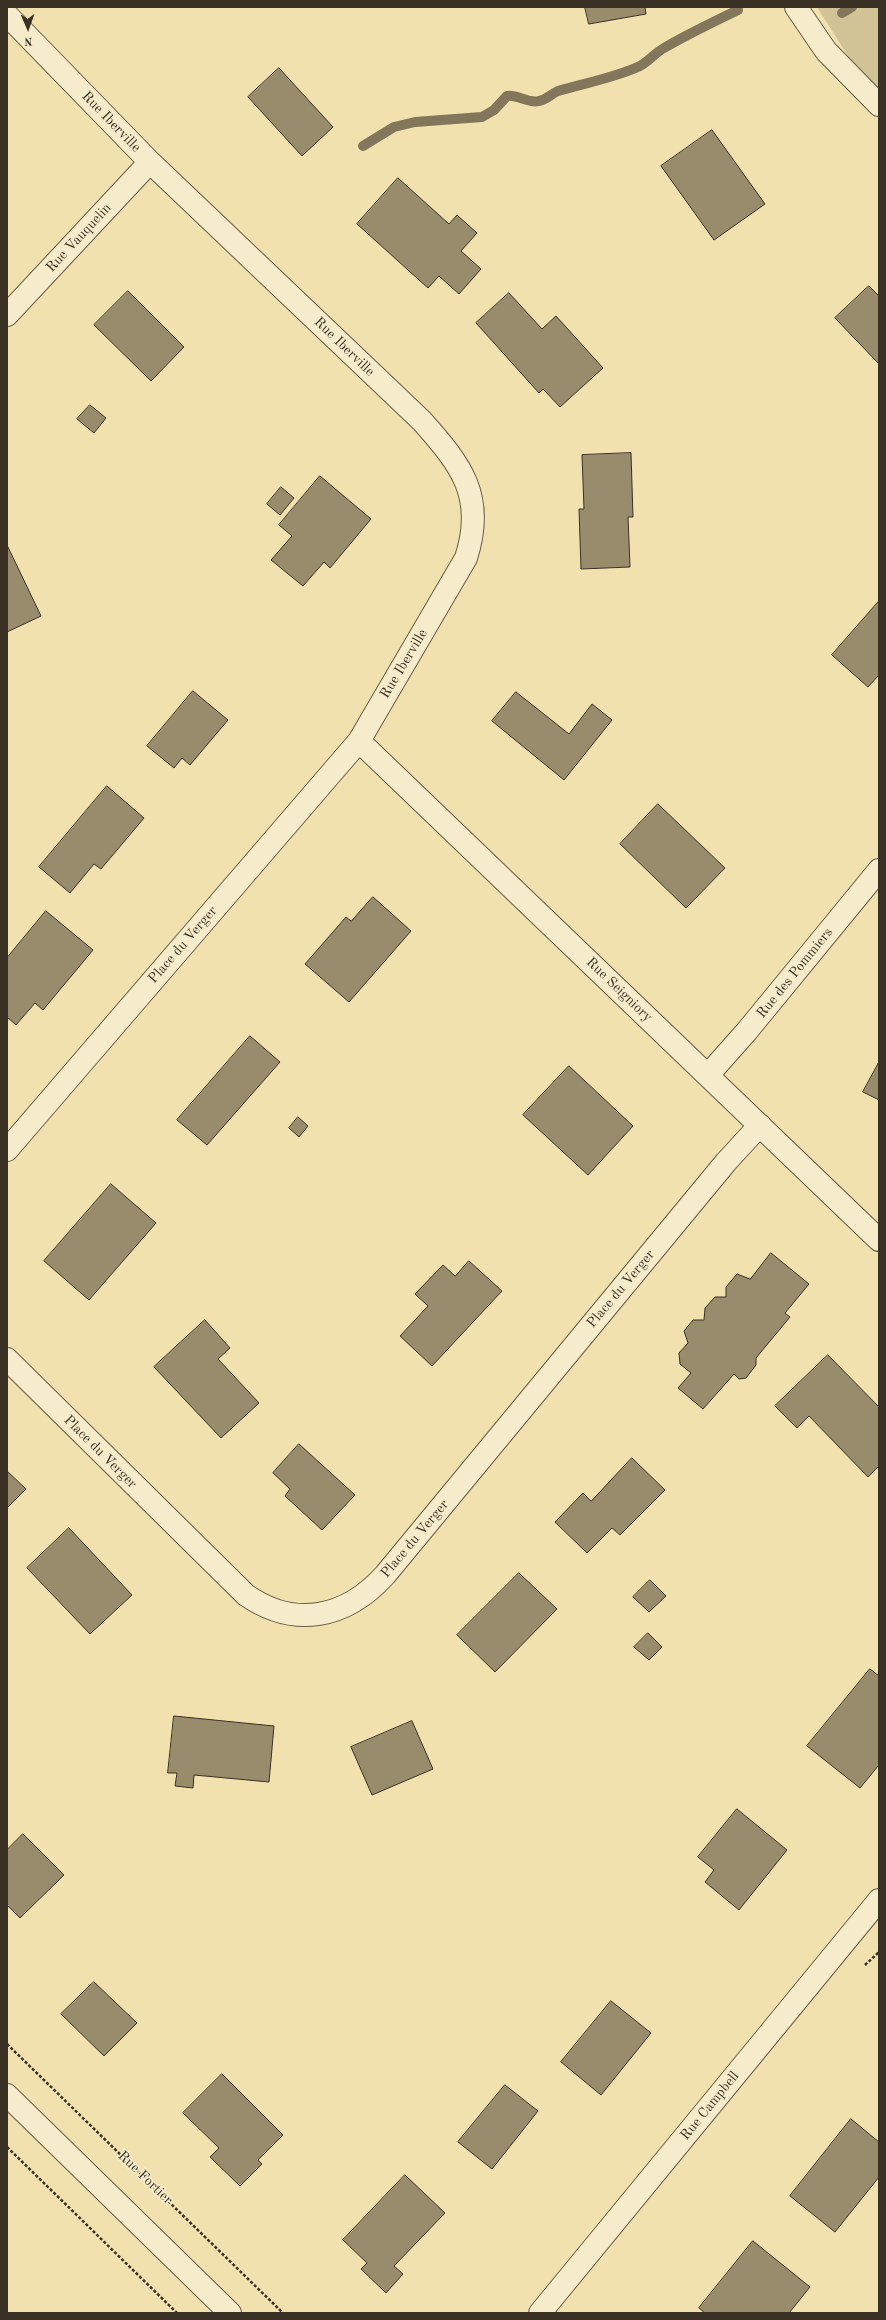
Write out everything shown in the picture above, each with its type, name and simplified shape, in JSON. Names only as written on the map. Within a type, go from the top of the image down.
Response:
[{"type":"street","points":[[796,7],[826,51],[879,105]]},
{"type":"street","name":"Rue Iberville","points":[[7,15],[150,162],[422,422],[456,462],[469,488],[474,516],[474,530],[466,558],[359,741]]},
{"type":"street","name":"Rue Vauquelin","points":[[7,314],[150,162]]},
{"type":"street","name":"Rue Seigniory","points":[[359,741],[879,1240]]},
{"type":"street","name":"Place du Verger","points":[[7,1150],[359,741]]},
{"type":"street","name":"Rue des Pommiers","points":[[708,1075],[747,1031],[879,870]]},
{"type":"street","name":"Place du Verger","points":[[7,1359],[246,1595],[270,1608],[296,1615],[323,1614],[336,1610],[360,1598],[385,1575],[721,1168],[760,1125]]},
{"type":"street","name":"Rue Campbell","points":[[540,2313],[879,1900]]},
{"type":"street","points":[[7,2095],[230,2313]]},
{"type":"path","name":"Rue Fortier","points":[[7,2044],[283,2313]]},
{"type":"path","points":[[7,2147],[177,2313]]},
{"type":"shaded area","points":[[817,7],[879,7],[879,88],[858,72]]},
{"type":"building","points":[[585,7],[645,7],[646,14],[589,24]]},
{"type":"building","points":[[279,68],[333,127],[302,156],[248,97]]},
{"type":"building","points":[[712,130],[765,204],[714,240],[661,166]]},
{"type":"building","points":[[398,178],[449,224],[457,215],[477,233],[461,251],[481,269],[459,294],[439,276],[428,288],[357,224]]},
{"type":"building","points":[[869,286],[879,296],[879,364],[835,318]]},
{"type":"building","points":[[128,291],[184,347],[151,381],[94,325]]},
{"type":"building","points":[[509,293],[542,329],[556,316],[603,368],[560,407],[543,389],[539,393],[476,323]]},
{"type":"building","points":[[90,405],[106,418],[94,433],[77,419]]},
{"type":"building","points":[[631,453],[633,517],[628,517],[630,567],[581,569],[579,509],[584,509],[582,455]]},
{"type":"building","points":[[320,476],[371,519],[330,568],[324,562],[303,586],[271,560],[292,536],[279,525]]},
{"type":"building","points":[[281,487],[294,498],[280,515],[267,504]]},
{"type":"building","points":[[7,545],[41,616],[7,632]]},
{"type":"building","points":[[879,601],[879,675],[868,687],[832,655]]},
{"type":"building","points":[[193,691],[228,720],[190,765],[182,758],[174,768],[147,746]]},
{"type":"building","points":[[516,692],[569,734],[592,704],[612,720],[564,780],[492,721]]},
{"type":"building","points":[[107,786],[144,818],[101,869],[94,864],[70,893],[39,867]]},
{"type":"building","points":[[658,804],[725,868],[686,908],[620,844]]},
{"type":"building","points":[[373,897],[411,931],[349,1002],[305,964],[346,917],[351,921]]},
{"type":"building","points":[[46,911],[93,950],[43,1010],[35,1003],[16,1025],[7,1017],[7,958]]},
{"type":"building","points":[[250,1036],[280,1062],[207,1145],[177,1120]]},
{"type":"building","points":[[879,1062],[879,1100],[863,1092]]},
{"type":"building","points":[[569,1066],[633,1126],[588,1175],[523,1115]]},
{"type":"building","points":[[298,1117],[308,1126],[299,1137],[289,1128]]},
{"type":"building","points":[[111,1184],[156,1223],[89,1300],[44,1261]]},
{"type":"building","points":[[771,1253],[809,1284],[785,1313],[790,1317],[756,1358],[756,1365],[746,1378],[739,1379],[734,1374],[703,1409],[678,1388],[691,1373],[680,1364],[679,1353],[688,1343],[684,1331],[693,1320],[704,1320],[705,1308],[715,1297],[726,1297],[726,1287],[737,1274],[750,1279]]},
{"type":"building","points":[[469,1261],[502,1291],[432,1366],[400,1336],[428,1306],[415,1294],[443,1265],[455,1276]]},
{"type":"building","points":[[205,1320],[230,1348],[218,1359],[259,1403],[221,1438],[154,1367]]},
{"type":"building","points":[[828,1355],[879,1407],[879,1466],[868,1477],[809,1416],[797,1428],[775,1406]]},
{"type":"building","points":[[299,1444],[355,1495],[322,1530],[285,1496],[290,1489],[273,1473]]},
{"type":"building","points":[[632,1458],[665,1490],[620,1535],[612,1528],[587,1553],[555,1522],[583,1493],[591,1501]]},
{"type":"building","points":[[7,1471],[26,1489],[7,1508]]},
{"type":"building","points":[[69,1528],[132,1595],[90,1634],[27,1568]]},
{"type":"building","points":[[519,1573],[557,1609],[495,1672],[457,1635]]},
{"type":"building","points":[[650,1580],[666,1596],[649,1612],[633,1597]]},
{"type":"building","points":[[648,1633],[662,1647],[649,1660],[634,1647]]},
{"type":"building","points":[[870,1669],[879,1676],[879,1765],[860,1788],[807,1746]]},
{"type":"building","points":[[174,1716],[274,1726],[269,1782],[194,1775],[193,1788],[175,1786],[177,1773],[168,1773]]},
{"type":"building","points":[[412,1721],[433,1769],[372,1795],[351,1747]]},
{"type":"building","points":[[737,1809],[787,1850],[739,1910],[705,1882],[714,1870],[698,1857]]},
{"type":"building","points":[[23,1834],[64,1875],[20,1918],[7,1905],[7,1850]]},
{"type":"building","points":[[94,1982],[137,2023],[104,2056],[61,2014]]},
{"type":"building","points":[[611,2001],[651,2033],[601,2095],[561,2062]]},
{"type":"building","points":[[222,2074],[283,2135],[258,2160],[262,2164],[240,2186],[210,2157],[219,2148],[183,2113]]},
{"type":"building","points":[[505,2085],[538,2111],[492,2169],[458,2142]]},
{"type":"building","points":[[851,2119],[879,2142],[879,2177],[835,2232],[790,2196]]},
{"type":"building","points":[[405,2175],[445,2213],[394,2266],[403,2274],[386,2293],[361,2269],[367,2263],[343,2240]]},
{"type":"building","points":[[753,2241],[810,2287],[789,2313],[705,2313],[699,2308]]},
{"type":"waterway","points":[[842,13],[852,7]]},
{"type":"waterway","points":[[363,146],[394,127],[415,122],[482,117],[494,110],[507,96],[515,96],[535,102],[558,91],[630,70],[640,66],[673,43],[738,10]]}]
